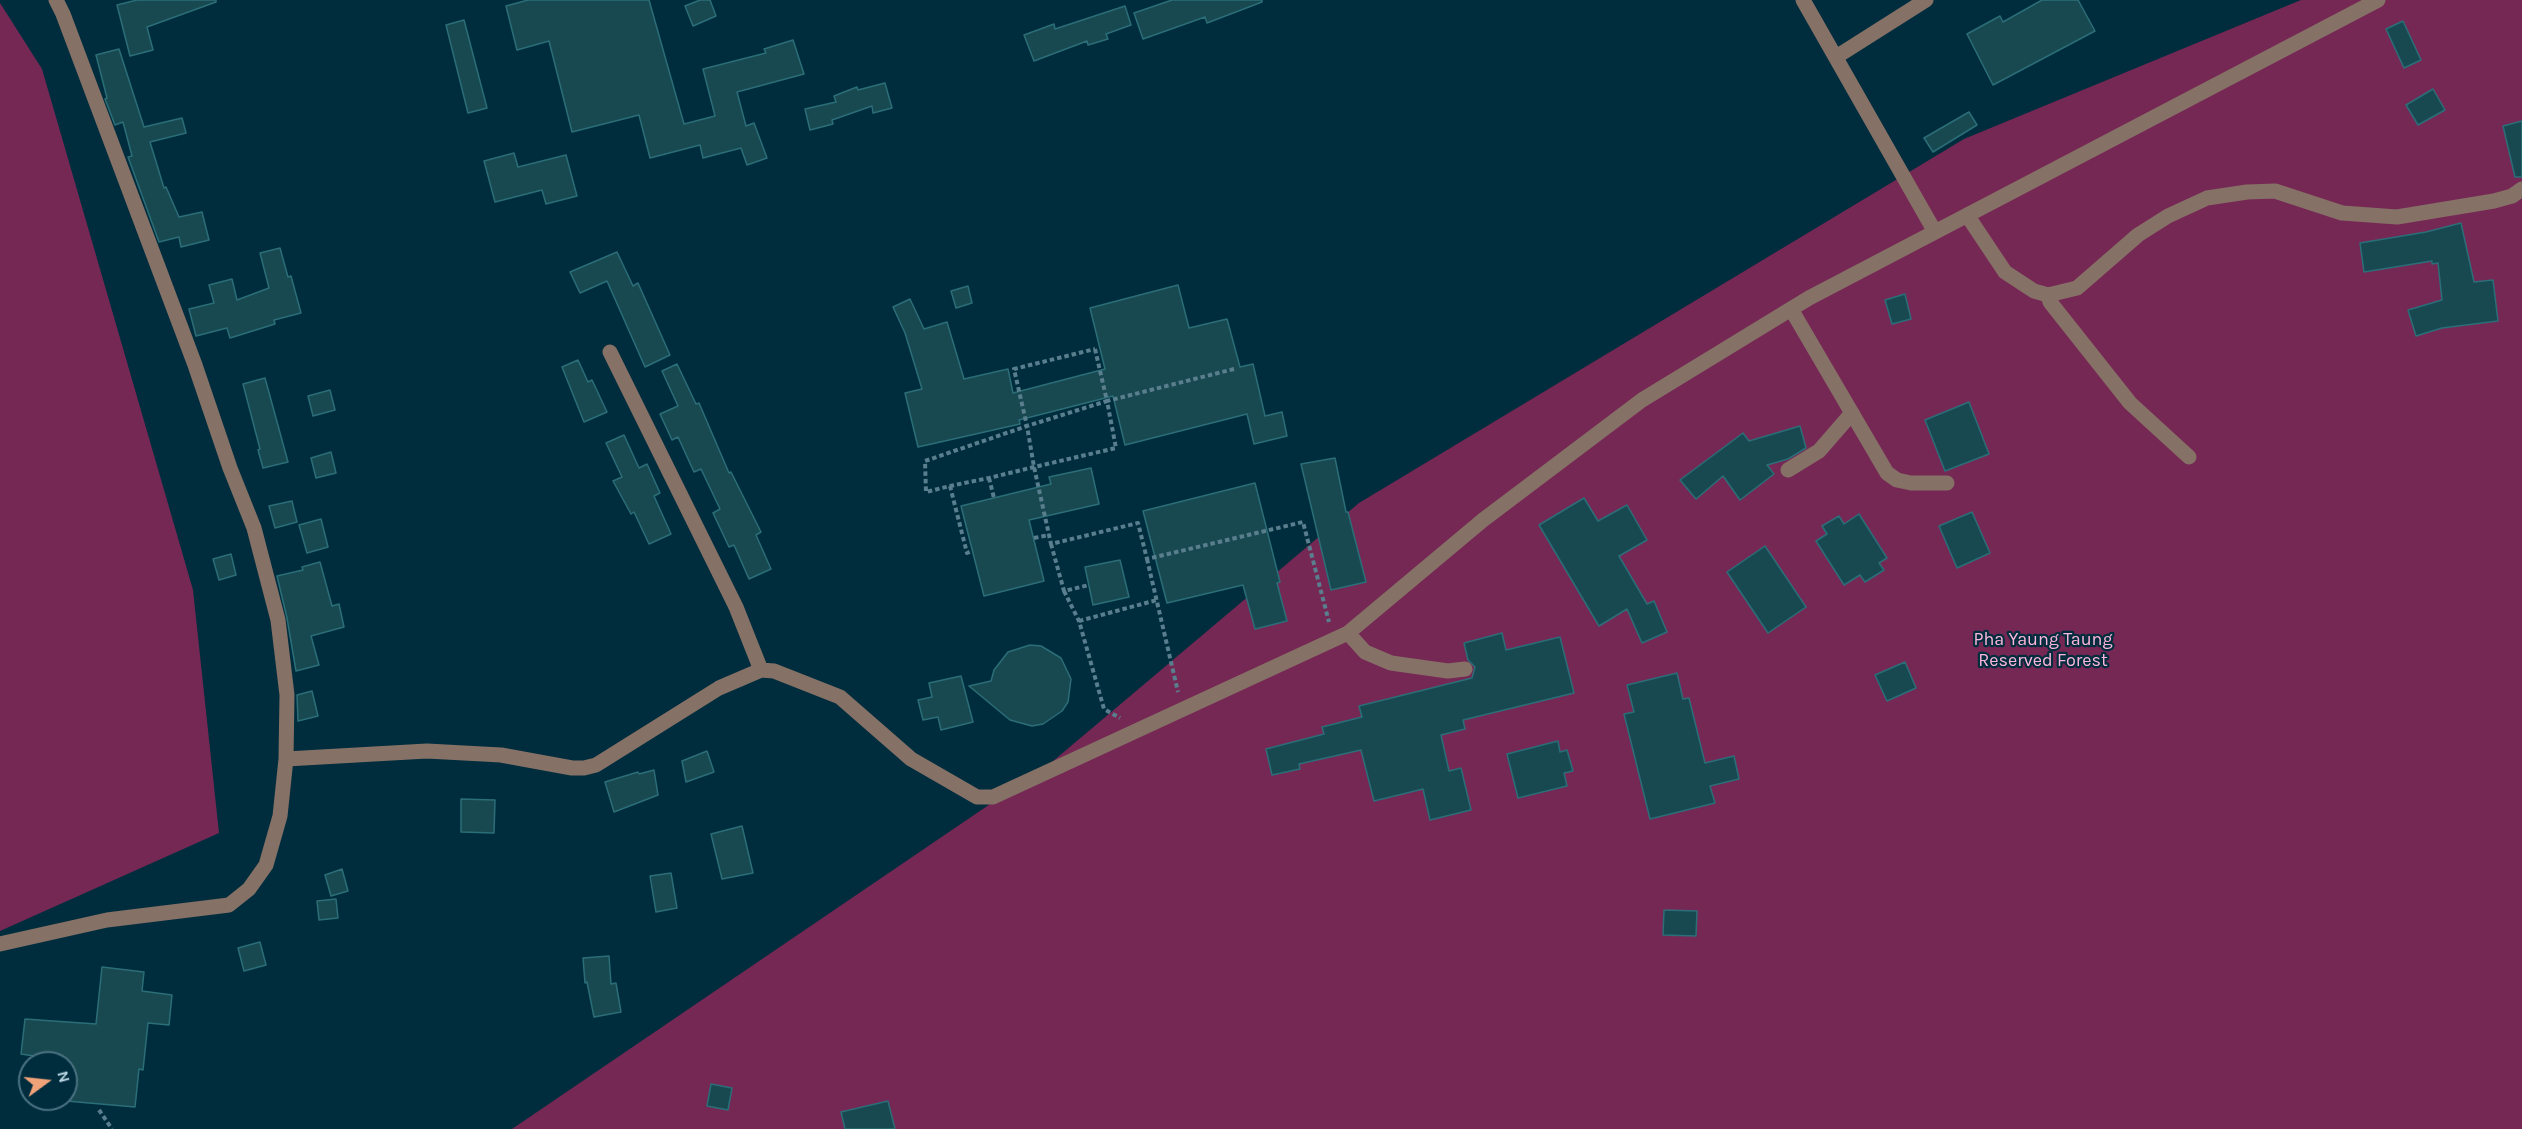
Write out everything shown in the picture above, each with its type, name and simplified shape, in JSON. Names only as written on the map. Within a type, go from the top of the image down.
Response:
[{"type":"street","points":[[0,944],[107,920],[229,905],[249,889],[266,865],[280,816],[286,759],[287,695],[278,620],[254,528],[230,468],[191,354],[56,0]]},
{"type":"street","points":[[1803,0],[1935,232]]},
{"type":"street","points":[[1836,57],[1926,0]]},
{"type":"street","points":[[286,759],[427,751],[501,755],[572,768],[584,768],[596,765],[719,688],[761,670],[774,671],[840,697],[911,759],[977,797],[993,797],[1348,633],[1483,520],[1642,400],[1791,309],[2378,0]]},
{"type":"street","points":[[1967,216],[2005,272],[2034,291],[2048,294],[2077,288],[2138,235],[2168,216],[2208,198],[2247,192],[2275,191],[2342,213],[2397,217],[2494,201],[2512,196],[2522,189]]},
{"type":"street","points":[[2048,294],[2050,302],[2130,403],[2189,457]]},
{"type":"street","points":[[1791,309],[1887,473],[1897,480],[1911,483],[1947,483]]},
{"type":"street","points":[[610,352],[736,607],[761,670]]},
{"type":"street","points":[[1788,470],[1818,451],[1852,413]]},
{"type":"street","points":[[1348,633],[1365,652],[1391,663],[1448,672],[1465,669]]},
{"type":"path","points":[[1123,719],[1104,710],[1079,621],[1064,591],[1049,535],[1034,467],[1027,426],[1014,369],[1095,350],[1107,401],[1116,448],[1034,467],[988,478],[950,486],[926,492],[925,461],[1027,426],[1107,401],[1234,369]]},
{"type":"path","points":[[988,478],[994,498]]},
{"type":"path","points":[[950,486],[967,553],[972,551]]},
{"type":"path","points":[[1147,559],[1303,522],[1330,627]]},
{"type":"path","points":[[1052,544],[1138,523],[1178,693]]},
{"type":"path","points":[[1034,538],[1049,535]]},
{"type":"path","points":[[1064,591],[1089,585]]},
{"type":"path","points":[[1079,621],[1157,600]]},
{"type":"path","points":[[1169,698],[1189,689]]},
{"type":"path","points":[[99,1110],[112,1129]]},
{"type":"green space","name":"Pha Yaung Taung Reserved Forest","points":[[2301,0],[2522,0],[2522,1129],[512,1129],[1052,762],[1359,503],[1964,139]]},
{"type":"green space","points":[[0,3],[42,69],[193,590],[219,833],[0,931]]},
{"type":"building","points":[[137,0],[216,0],[216,2],[147,27],[153,50],[130,56],[117,5]]},
{"type":"building","points":[[528,0],[649,0],[684,124],[715,116],[703,69],[766,53],[764,49],[793,40],[804,74],[737,92],[746,126],[754,123],[767,158],[747,165],[741,148],[703,158],[700,145],[650,158],[639,115],[572,132],[549,41],[517,50],[506,6]]},
{"type":"building","points":[[700,0],[710,0],[716,16],[693,26],[685,6]]},
{"type":"building","points":[[1172,0],[1262,0],[1262,2],[1207,23],[1205,17],[1143,39],[1134,13]]},
{"type":"building","points":[[2042,0],[2078,0],[2095,31],[1993,85],[1967,34],[2000,16],[2003,22]]},
{"type":"building","points":[[1125,6],[1131,25],[1106,34],[1108,39],[1088,45],[1087,41],[1034,61],[1024,35],[1054,24],[1055,29]]},
{"type":"building","points":[[464,20],[487,108],[468,113],[446,25]]},
{"type":"building","points":[[2403,21],[2421,60],[2404,68],[2386,29]]},
{"type":"building","points":[[119,49],[144,127],[182,118],[186,133],[150,142],[164,188],[166,187],[179,217],[202,212],[209,240],[181,247],[179,237],[159,242],[128,157],[132,156],[123,122],[115,125],[105,99],[107,98],[96,55]]},
{"type":"building","points":[[885,83],[892,108],[873,113],[872,106],[832,120],[833,124],[810,130],[805,109],[836,102],[834,96],[857,87],[858,90]]},
{"type":"building","points":[[2433,89],[2445,110],[2418,125],[2406,105]]},
{"type":"building","points":[[1969,112],[1977,125],[1933,152],[1924,138]]},
{"type":"building","points":[[2522,121],[2522,177],[2515,177],[2503,126]]},
{"type":"building","points":[[514,153],[518,167],[566,155],[577,196],[546,204],[542,190],[495,202],[484,161]]},
{"type":"building","points":[[2461,223],[2474,282],[2493,280],[2498,321],[2442,328],[2416,336],[2408,310],[2442,300],[2438,263],[2432,264],[2432,261],[2364,272],[2360,243],[2426,232]]},
{"type":"building","points":[[280,248],[288,277],[291,276],[301,313],[274,320],[275,324],[230,338],[227,328],[196,336],[189,309],[214,303],[209,285],[232,279],[237,300],[269,288],[260,253]]},
{"type":"building","points":[[617,252],[633,286],[638,283],[670,355],[645,367],[607,281],[580,293],[570,272]]},
{"type":"building","points":[[1178,285],[1189,328],[1227,319],[1240,367],[1253,364],[1265,416],[1282,412],[1287,436],[1254,444],[1247,414],[1125,445],[1113,396],[1019,420],[1020,424],[918,447],[905,393],[922,389],[905,333],[893,307],[910,299],[924,329],[947,322],[964,379],[1008,369],[1013,393],[1105,369],[1090,308]]},
{"type":"building","points":[[968,286],[972,303],[956,308],[951,291]]},
{"type":"building","points":[[1905,294],[1911,319],[1892,324],[1885,300]]},
{"type":"building","points":[[578,360],[588,382],[592,380],[607,412],[584,422],[562,367]]},
{"type":"building","points":[[677,364],[696,404],[699,403],[729,473],[731,472],[761,532],[756,535],[771,569],[749,579],[734,545],[729,547],[713,513],[720,509],[701,469],[694,472],[678,437],[672,440],[660,414],[678,406],[662,371]]},
{"type":"building","points":[[265,378],[288,462],[263,468],[243,384]]},
{"type":"building","points":[[330,390],[335,410],[313,416],[308,396]]},
{"type":"building","points":[[1969,402],[1989,454],[1945,471],[1925,420]]},
{"type":"building","points":[[1800,426],[1806,448],[1788,459],[1767,465],[1774,474],[1740,500],[1723,476],[1696,499],[1680,480],[1743,433],[1749,441]]},
{"type":"building","points":[[624,435],[639,468],[647,464],[660,493],[654,496],[671,534],[649,544],[634,512],[631,514],[613,481],[622,477],[606,443]]},
{"type":"building","points":[[331,452],[336,473],[316,478],[311,458]]},
{"type":"building","points":[[1335,458],[1346,512],[1348,512],[1366,582],[1331,590],[1301,464]]},
{"type":"building","points":[[1091,468],[1099,504],[1029,520],[1044,581],[984,596],[961,506],[1051,484],[1049,477]]},
{"type":"building","points":[[1255,483],[1280,582],[1277,583],[1287,621],[1255,629],[1243,585],[1167,603],[1143,511]]},
{"type":"building","points":[[1584,498],[1598,521],[1627,505],[1647,540],[1619,556],[1647,604],[1654,601],[1667,632],[1642,643],[1627,609],[1599,626],[1539,525]]},
{"type":"building","points":[[292,501],[297,522],[275,528],[269,506]]},
{"type":"building","points":[[1972,512],[1990,553],[1957,568],[1939,526]]},
{"type":"building","points":[[1859,514],[1887,558],[1879,563],[1884,570],[1865,582],[1860,575],[1844,585],[1816,541],[1827,534],[1822,526],[1839,516],[1844,524]]},
{"type":"building","points":[[321,519],[328,547],[307,553],[299,525]]},
{"type":"building","points":[[1765,546],[1806,607],[1768,633],[1727,572]]},
{"type":"building","points":[[231,554],[236,575],[219,580],[213,559]]},
{"type":"building","points":[[1120,560],[1129,597],[1093,605],[1085,567]]},
{"type":"building","points":[[320,562],[332,606],[339,604],[344,627],[311,636],[319,665],[296,671],[277,576],[303,570],[302,567]]},
{"type":"building","points":[[1502,633],[1506,650],[1560,637],[1574,693],[1463,720],[1465,729],[1441,735],[1449,771],[1461,768],[1471,810],[1430,820],[1423,789],[1374,801],[1361,750],[1299,764],[1300,769],[1272,775],[1266,749],[1324,734],[1322,727],[1362,717],[1359,706],[1472,678],[1475,667],[1468,660],[1464,643]]},
{"type":"building","points":[[1030,645],[1041,646],[1061,658],[1071,679],[1068,702],[1062,711],[1043,724],[1032,726],[1010,720],[969,686],[991,681],[994,670],[1008,652]]},
{"type":"building","points":[[1905,662],[1916,688],[1887,701],[1875,675]]},
{"type":"building","points":[[1677,673],[1683,699],[1689,698],[1705,763],[1734,756],[1739,779],[1710,786],[1715,803],[1650,819],[1624,714],[1634,712],[1627,685]]},
{"type":"building","points":[[961,676],[973,722],[941,730],[938,717],[923,720],[918,700],[932,697],[929,683]]},
{"type":"building","points":[[312,691],[318,716],[298,721],[297,695]]},
{"type":"building","points":[[1558,741],[1560,752],[1567,750],[1573,771],[1564,773],[1567,786],[1518,798],[1507,754]]},
{"type":"building","points":[[707,751],[714,772],[686,782],[682,761]]},
{"type":"building","points":[[654,770],[658,795],[614,812],[605,782],[638,772],[639,774]]},
{"type":"building","points":[[461,799],[495,800],[494,833],[461,832]]},
{"type":"building","points":[[742,826],[753,873],[722,879],[711,834]]},
{"type":"building","points":[[342,869],[348,891],[331,896],[325,875]]},
{"type":"building","points":[[671,873],[677,908],[656,912],[650,876]]},
{"type":"building","points":[[336,899],[338,918],[319,920],[317,901]]},
{"type":"building","points":[[1664,910],[1697,911],[1696,936],[1663,935]]},
{"type":"building","points":[[260,942],[266,965],[244,971],[238,948]]},
{"type":"building","points":[[609,956],[611,984],[616,983],[621,1012],[594,1017],[587,982],[585,983],[583,958]]},
{"type":"building","points":[[102,967],[144,972],[142,991],[172,995],[169,1025],[148,1023],[143,1070],[139,1069],[135,1107],[78,1102],[78,1051],[21,1051],[25,1019],[96,1024]]},
{"type":"building","points":[[711,1084],[732,1088],[728,1110],[707,1106]]},
{"type":"building","points":[[888,1101],[895,1129],[845,1129],[841,1112]]}]
